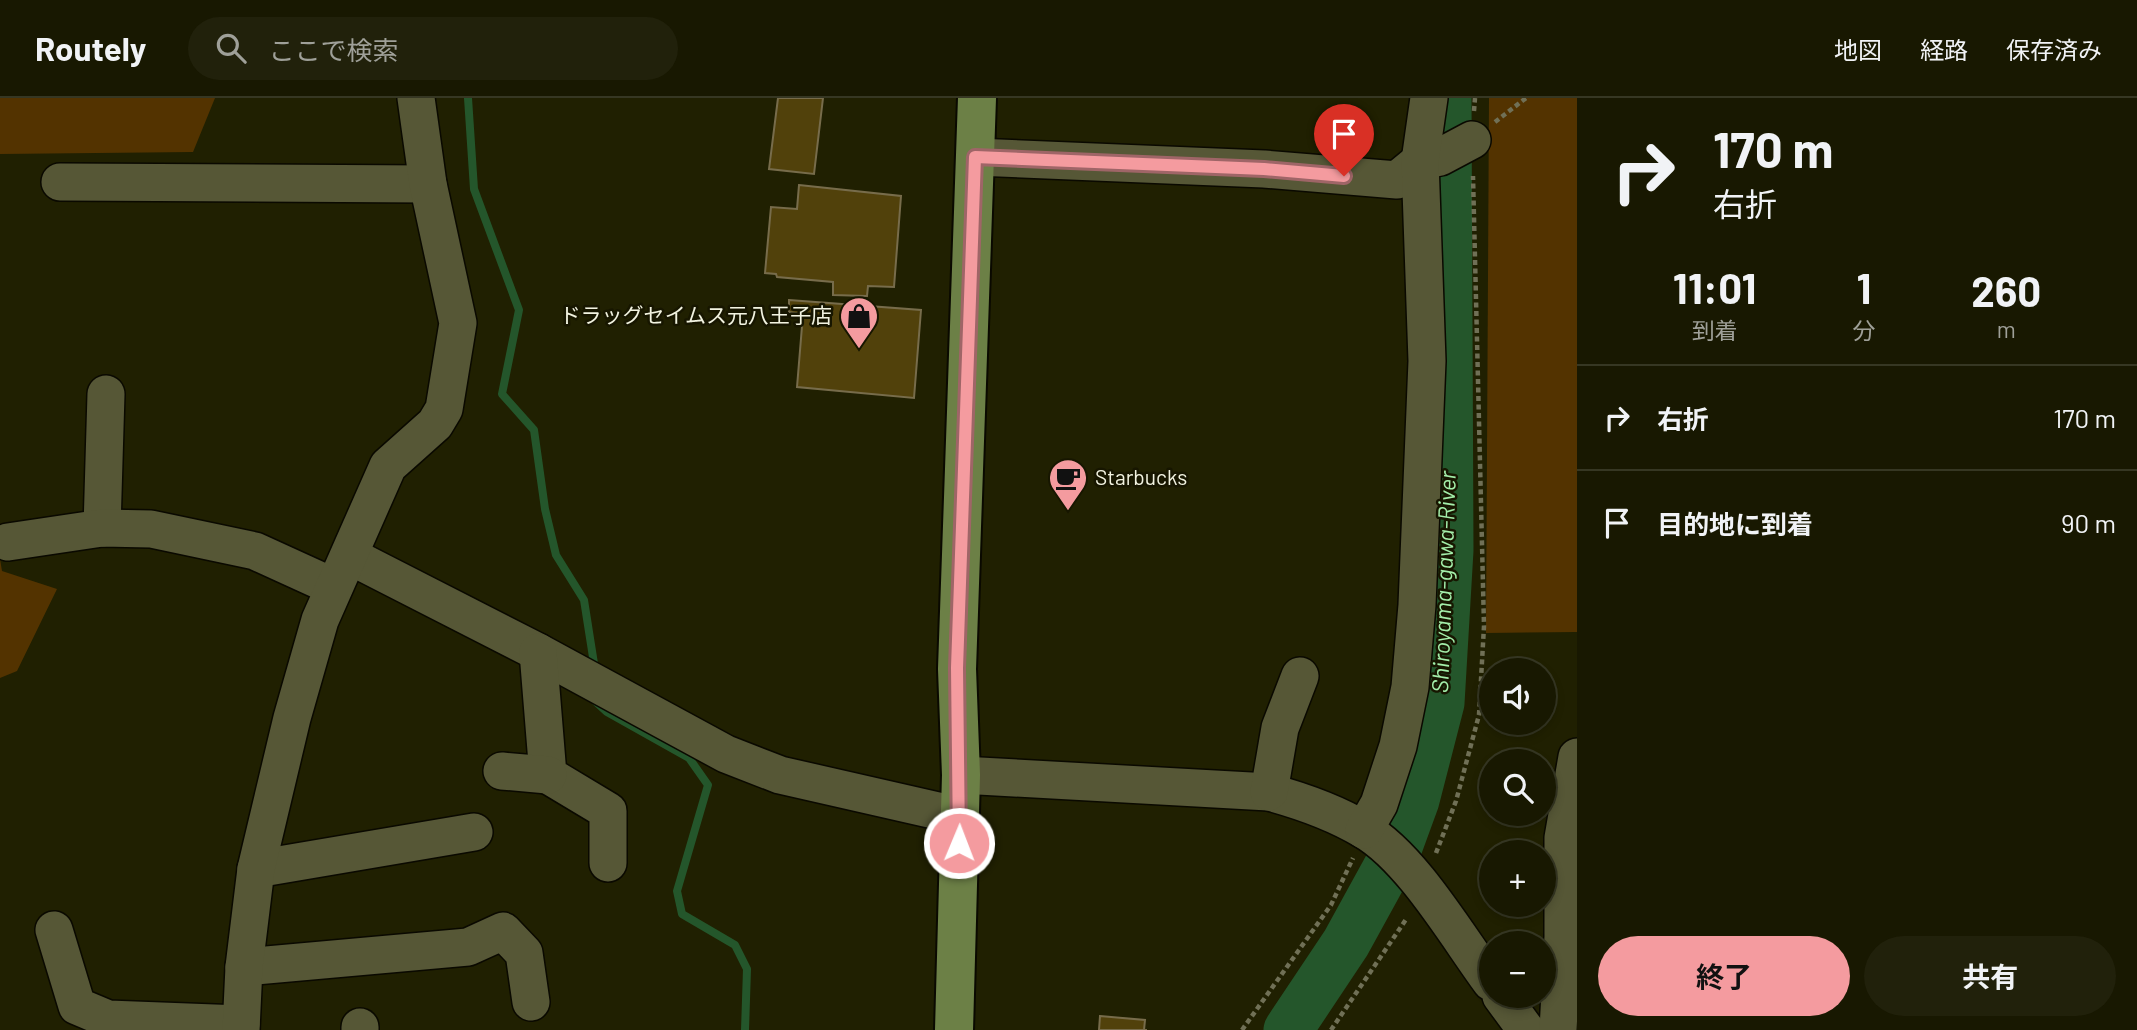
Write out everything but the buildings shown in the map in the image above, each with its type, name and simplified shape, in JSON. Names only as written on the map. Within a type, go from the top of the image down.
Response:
[{"type":"main road","points":[[954,1030],[961,775],[957,668],[977,98]]},
{"type":"street","points":[[54,930],[77,1006],[108,1018],[241,1027],[244,967],[256,869],[292,718],[320,620],[388,466],[435,424],[444,409],[458,323],[428,184],[416,98]]},
{"type":"street","points":[[1369,833],[1398,746],[1413,660],[1427,361],[1449,150],[1429,98]]},
{"type":"street","points":[[975,157],[1264,169],[1397,180],[1449,150]]},
{"type":"street","points":[[60,182],[428,184]]},
{"type":"street","points":[[102,528],[106,394]]},
{"type":"street","points":[[8,542],[102,528],[151,529],[342,572],[538,652],[726,754],[780,775],[960,816]]},
{"type":"street","points":[[538,652],[548,775]]},
{"type":"street","points":[[1269,792],[1280,728],[1300,676]]},
{"type":"street","points":[[1558,1030],[1563,937],[1563,838],[1577,757]]},
{"type":"street","points":[[502,771],[548,775],[608,811],[608,863]]},
{"type":"street","points":[[961,775],[1269,792],[1311,803],[1369,833],[1419,883],[1479,966]]},
{"type":"street","points":[[256,869],[474,832]]},
{"type":"street","points":[[244,967],[468,947],[503,931],[524,953],[531,1002]]},
{"type":"street","points":[[1510,1008],[1526,1030]]},
{"type":"path","points":[[1331,1030],[1395,940],[1456,801],[1479,715],[1484,626],[1449,150],[1526,98]]},
{"type":"path","points":[[1242,1030],[1331,905],[1369,833]]},
{"type":"shaded area","points":[[0,98],[215,98],[193,152],[0,154]]},
{"type":"shaded area","points":[[1489,98],[1577,98],[1577,632],[1486,633]]},
{"type":"shaded area","points":[[0,559],[2,571],[57,589],[17,671],[0,678]]},
{"type":"waterway","points":[[468,98],[474,189],[519,310],[502,394],[534,430],[545,509],[556,555],[584,600],[595,670]]},
{"type":"waterway","name":"Shiroyama-gawa-River","points":[[1288,1030],[1346,943],[1396,852],[1415,800],[1440,703],[1449,550],[1447,98]]},
{"type":"waterway","points":[[595,701],[607,712],[689,758],[708,785],[677,891],[682,914],[735,945],[747,969],[745,1030]]},
{"type":"place","name":"ドラッグセイムス元八王子店","points":[[859,350]]},
{"type":"place","name":"Starbucks","points":[[1068,512]]},
{"type":"route","points":[[959,843],[961,775],[957,668],[975,157],[1264,169],[1344,176]]}]
